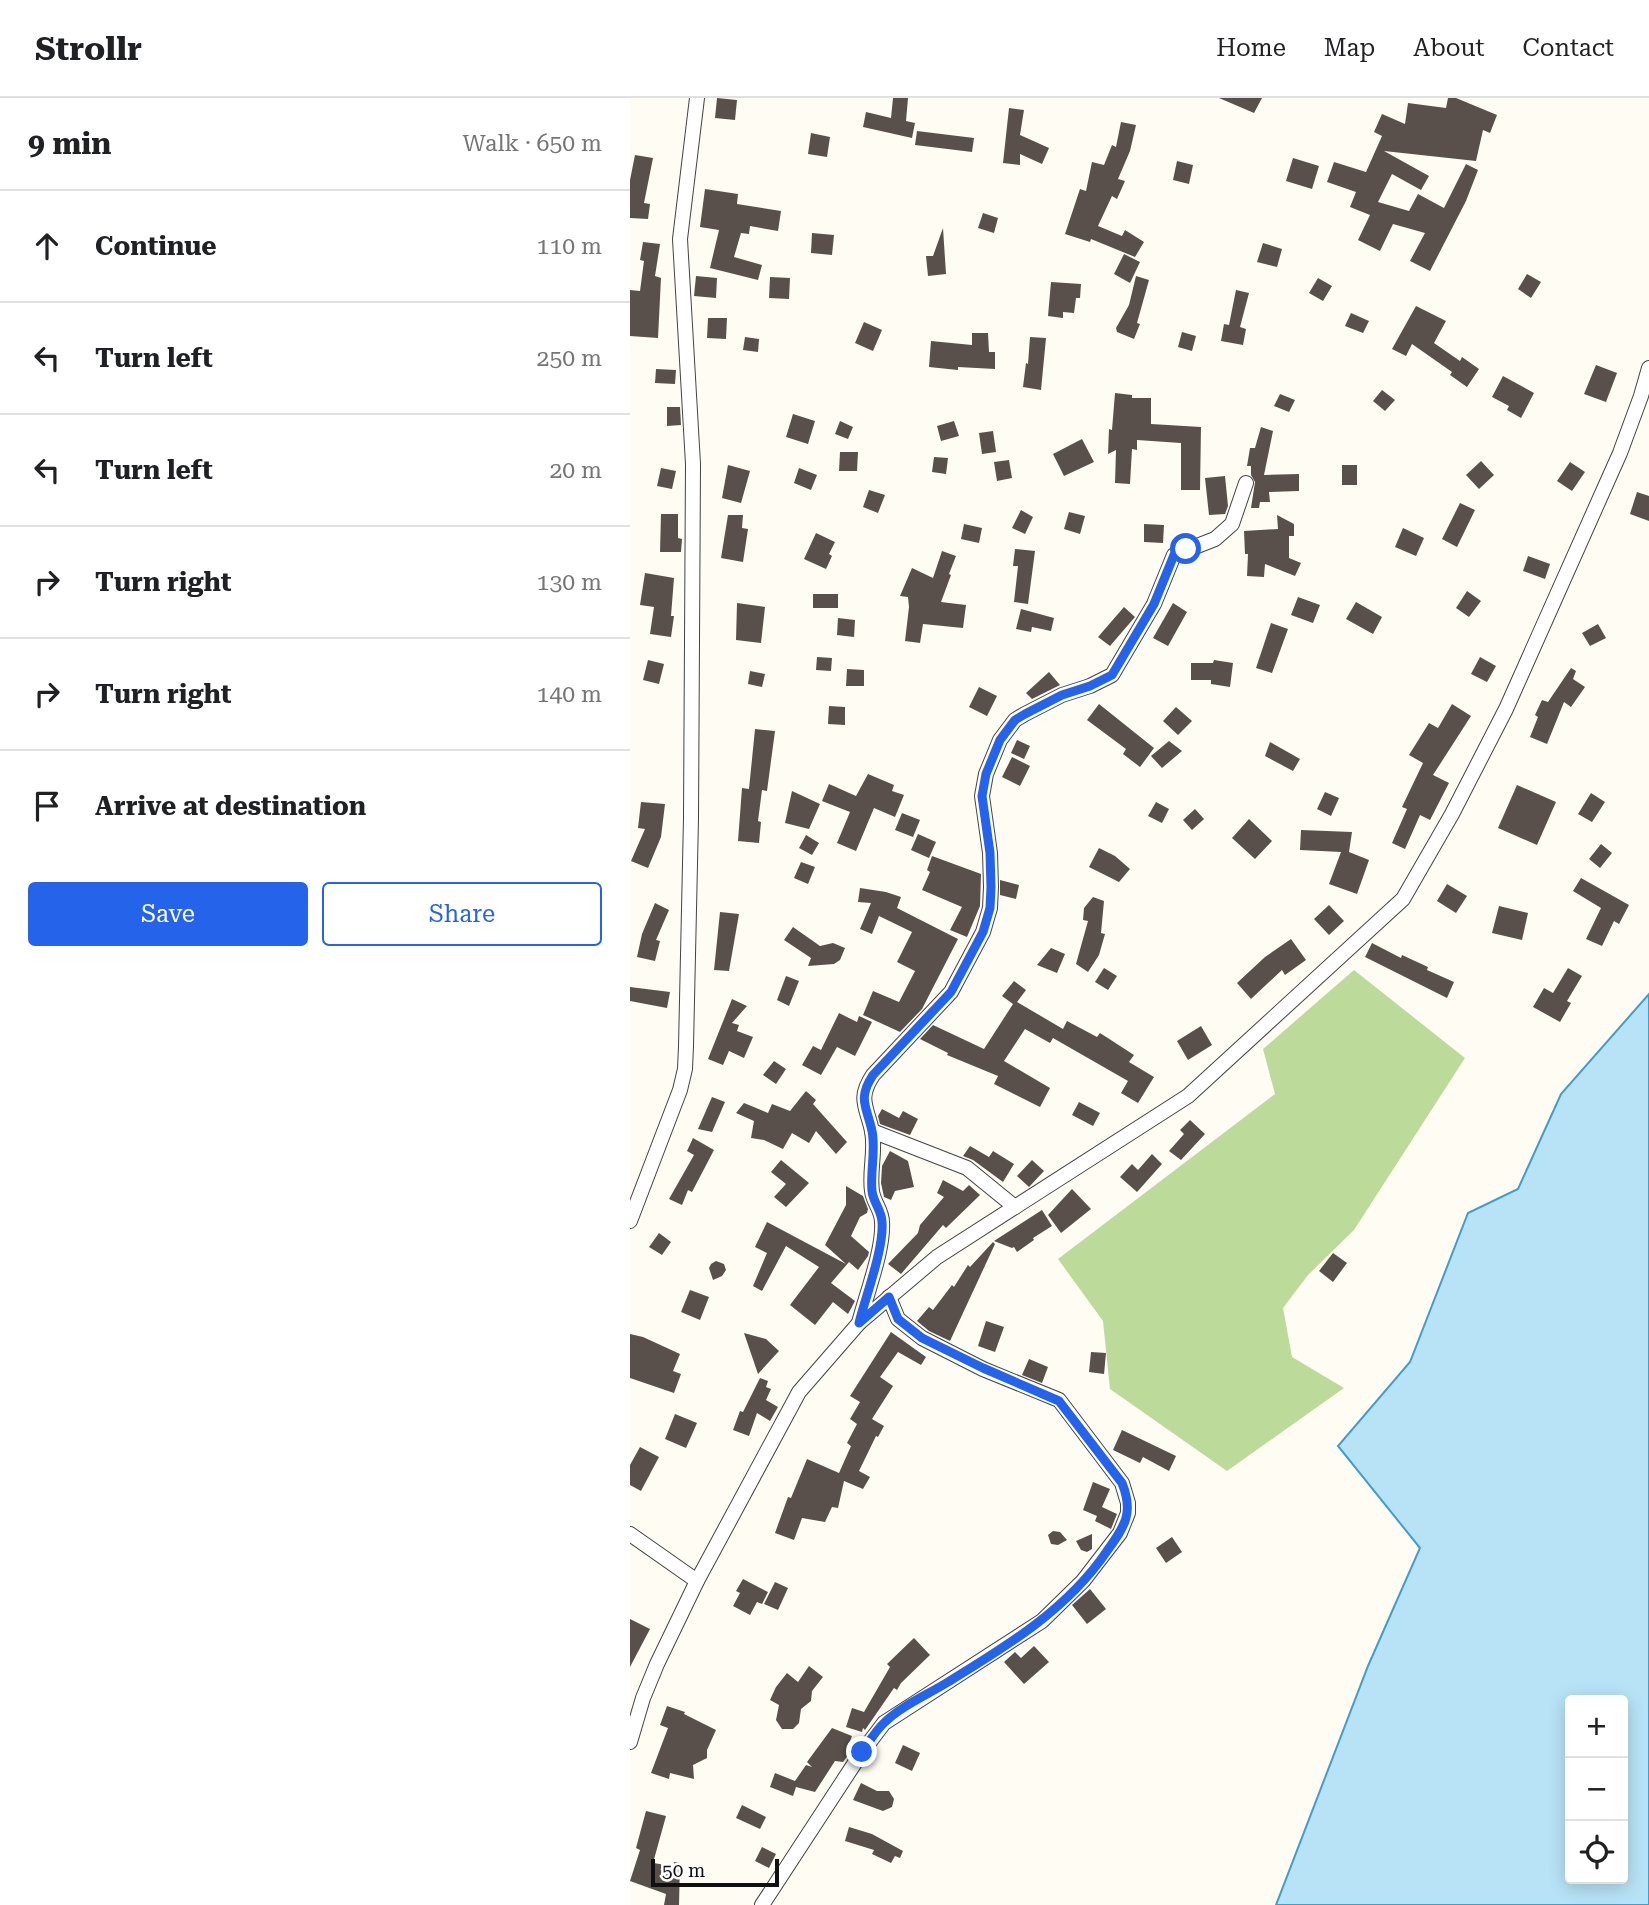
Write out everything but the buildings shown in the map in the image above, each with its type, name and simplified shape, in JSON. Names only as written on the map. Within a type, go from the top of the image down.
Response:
[{"type":"street","points":[[630,1220],[680,1090],[685,1069],[691,804],[693,464],[680,239],[697,98]]},
{"type":"street","points":[[630,1742],[653,1675],[697,1581],[800,1392],[859,1323],[937,1257],[1188,1097],[1403,899],[1452,814],[1506,709],[1620,453],[1649,368]]},
{"type":"street","points":[[859,1323],[883,1224],[872,1192],[872,1131],[864,1106],[866,1085],[951,992],[987,921],[991,865],[982,796],[986,774],[1000,740],[1015,720],[1025,714],[1062,695],[1112,675],[1154,604],[1174,555],[1215,539],[1232,524],[1245,483]]},
{"type":"street","points":[[872,1131],[967,1168],[1015,1207]]},
{"type":"street","points":[[762,1905],[832,1796],[884,1723],[1042,1621],[1101,1561],[1120,1533],[1128,1513],[1122,1483],[1059,1401],[922,1338],[898,1319],[889,1297]]},
{"type":"street","points":[[630,1534],[697,1581]]},
{"type":"green space","points":[[1354,970],[1465,1058],[1354,1230],[1308,1275],[1283,1308],[1292,1357],[1344,1388],[1227,1471],[1110,1389],[1103,1321],[1058,1259],[1275,1094],[1263,1049]]},
{"type":"water","points":[[1649,994],[1649,1905],[1276,1905],[1368,1666],[1420,1548],[1338,1446],[1410,1362],[1468,1213],[1518,1189],[1561,1094]]},
{"type":"route","points":[[862,1752],[884,1723],[904,1708],[1042,1621],[1101,1561],[1120,1533],[1128,1513],[1122,1483],[1059,1401],[922,1338],[898,1319],[889,1297],[859,1323],[883,1224],[872,1192],[872,1131],[863,1096],[873,1075],[951,992],[983,932],[990,908],[991,887],[990,853],[982,796],[986,774],[1000,740],[1015,720],[1025,714],[1062,695],[1101,682],[1112,675],[1154,604],[1174,555],[1186,549]]}]
